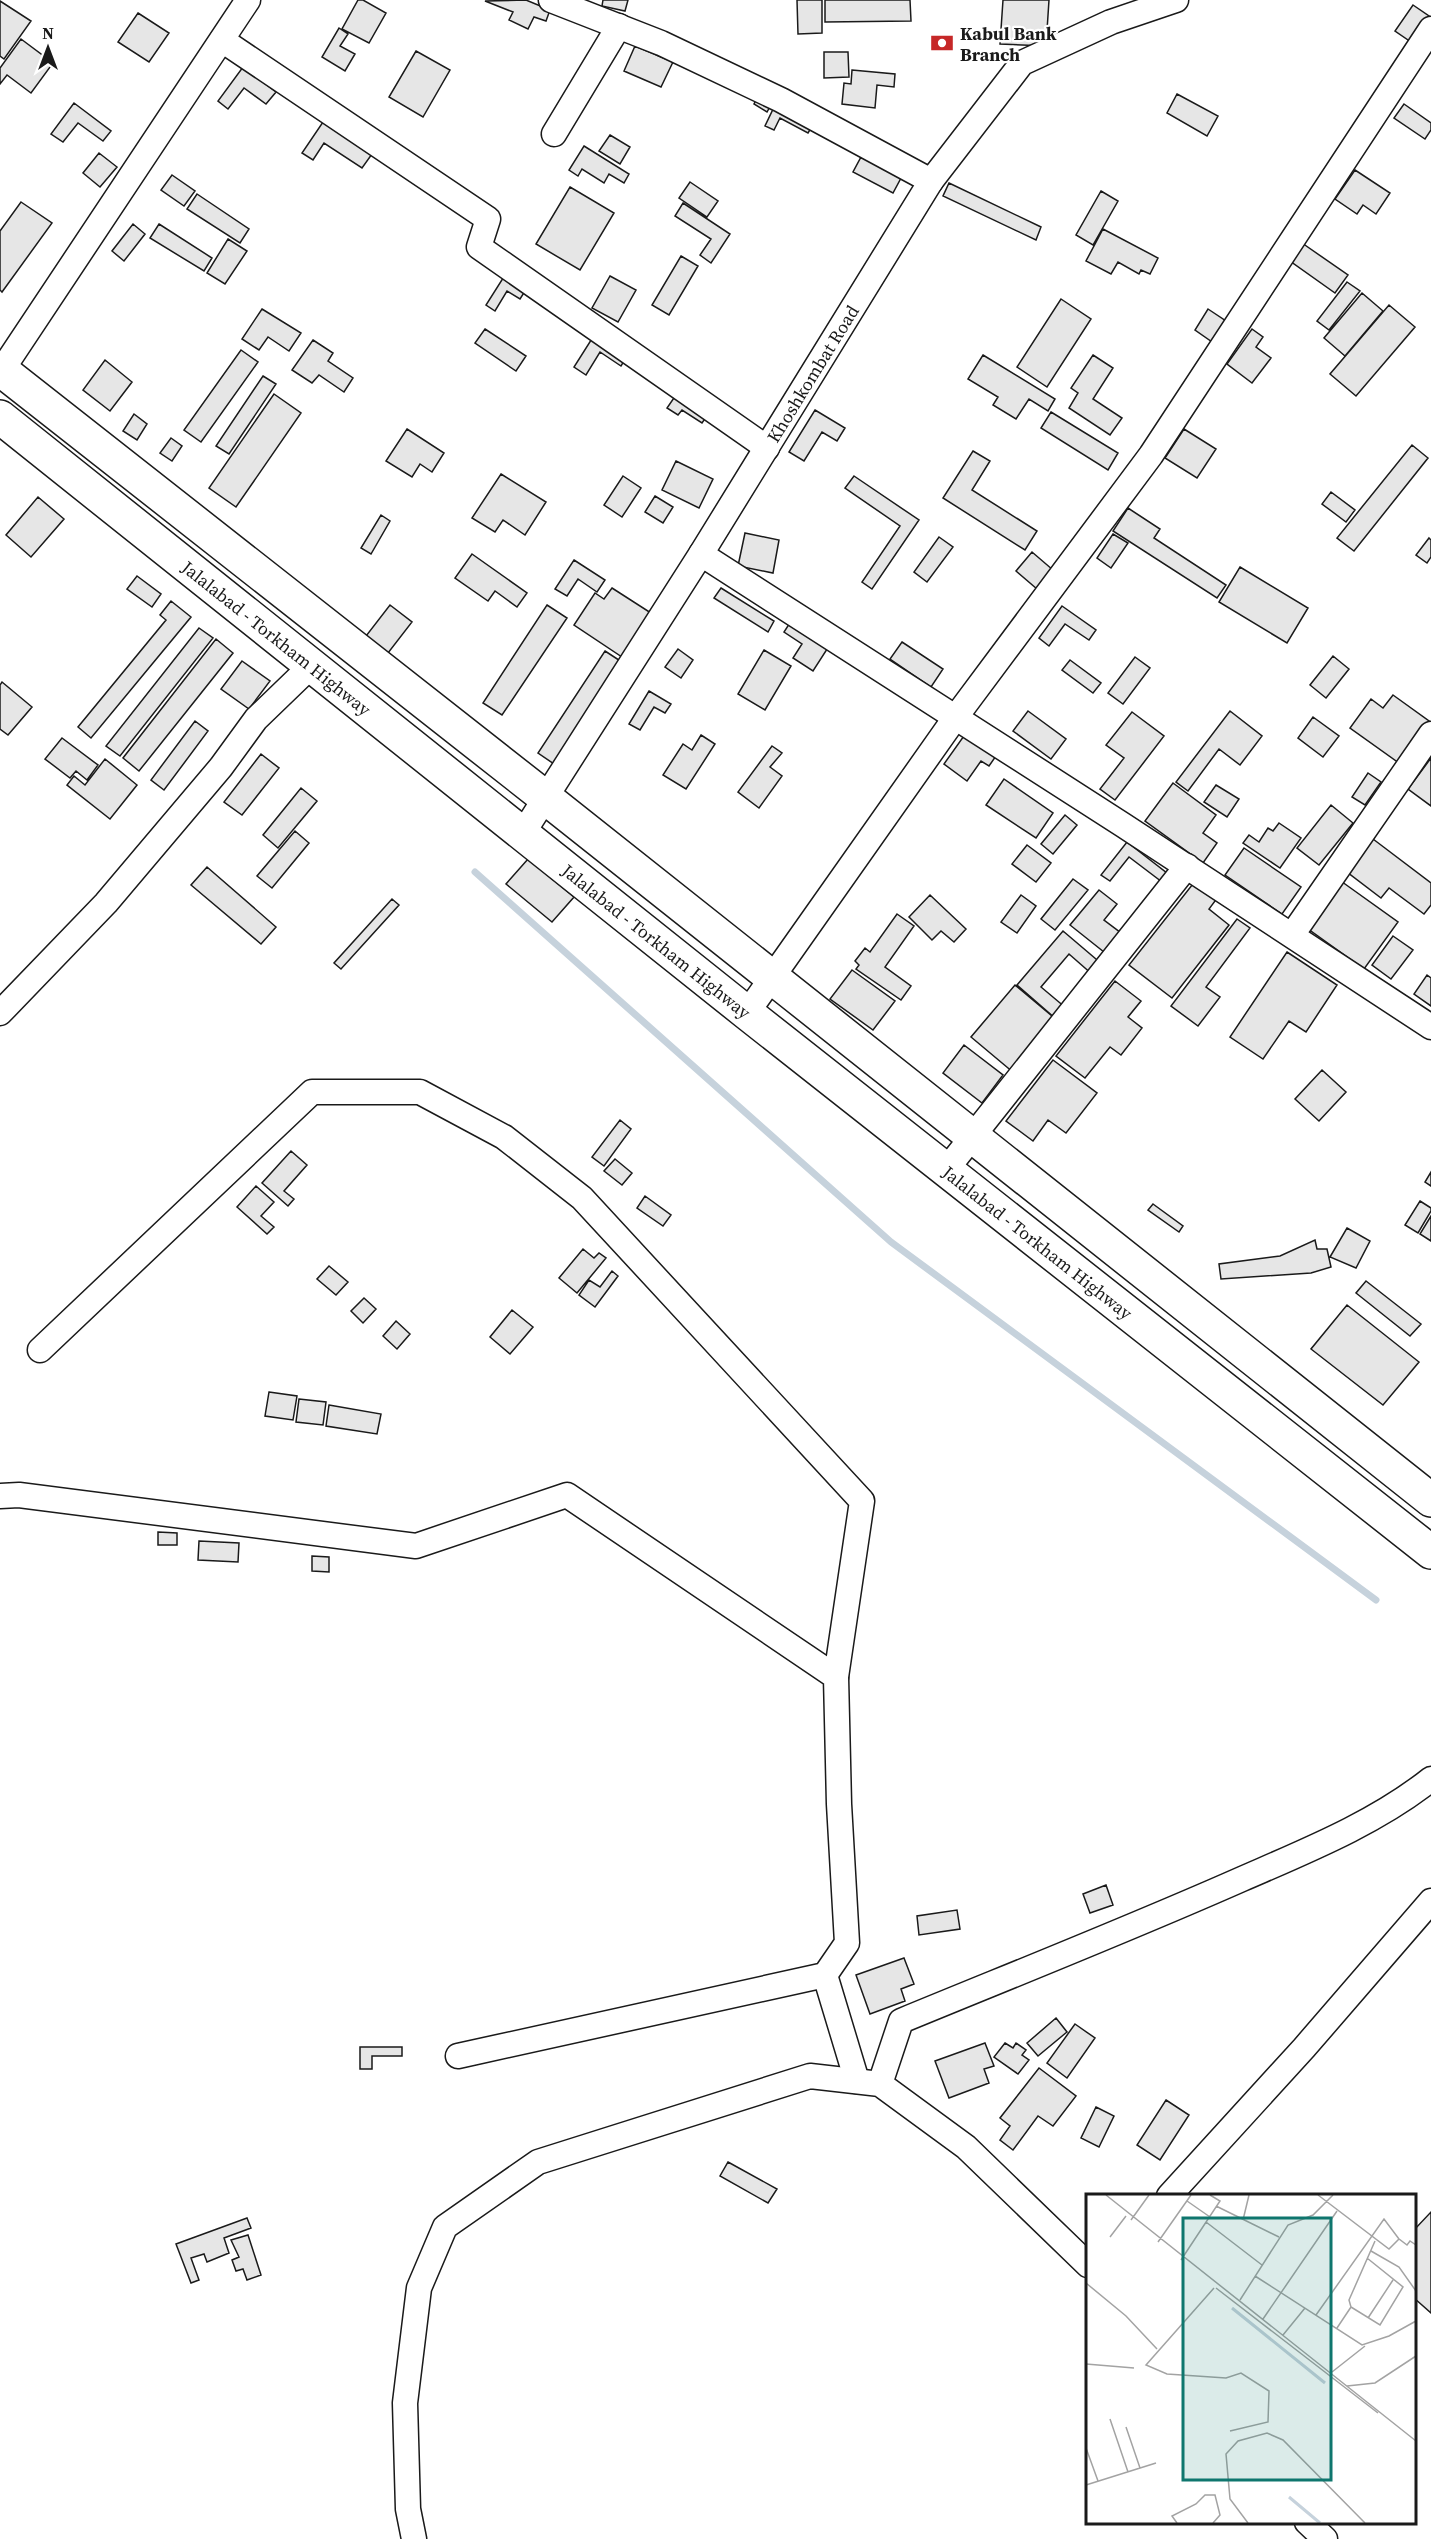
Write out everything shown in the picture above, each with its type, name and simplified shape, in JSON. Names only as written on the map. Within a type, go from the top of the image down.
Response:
[{"type":"highway","name":"Jalalabad - Torkham Highway","points":[[1,371],[1428,1495]]},
{"type":"highway","name":"Jalalabad - Torkham Highway","points":[[0,417],[747,1013],[1431,1552]]},
{"type":"highway","name":"Jalalabad - Torkham Highway","points":[[1281,1381],[1315,1460]]},
{"type":"street","points":[[1,371],[248,0]]},
{"type":"street","points":[[551,0],[584,6],[619,26],[781,100],[931,181]]},
{"type":"street","name":"Khoshkombat Road","points":[[523,833],[701,554],[931,181],[1022,63],[1111,22],[1176,0]]},
{"type":"street","points":[[554,134],[619,26]]},
{"type":"street","points":[[747,1013],[955,718],[1151,455],[1431,29]]},
{"type":"street","points":[[222,40],[488,219],[479,247],[767,448]]},
{"type":"street","points":[[701,554],[1187,866],[1431,1027]]},
{"type":"street","points":[[0,1013],[106,903],[221,767],[256,718],[312,665]]},
{"type":"street","points":[[1292,935],[1431,735]]},
{"type":"street","points":[[946,1170],[1187,866]]},
{"type":"street","points":[[40,1350],[312,1092],[420,1092],[504,1137],[582,1198],[862,1502],[836,1677],[839,1804],[847,1942],[825,1975],[458,2056]]},
{"type":"street","points":[[0,1496],[19,1496],[416,1546],[567,1496],[836,1677]]},
{"type":"street","points":[[869,2083],[901,2021],[1192,1901],[1310,1849],[1407,1799],[1431,1779]]},
{"type":"street","points":[[1171,2194],[1304,2048],[1431,1901]]},
{"type":"street","points":[[825,1975],[869,2083]]},
{"type":"street","points":[[414,2539],[408,2509],[405,2403],[419,2288],[445,2227],[538,2162],[810,2076],[869,2083],[966,2148],[1086,2263]]},
{"type":"street","points":[[1308,2524],[1325,2539]]},
{"type":"building","points":[[358,0],[363,0],[386,13],[369,43],[342,29]]},
{"type":"building","points":[[526,0],[550,10],[546,21],[534,17],[528,29],[509,20],[513,12],[485,1]]},
{"type":"building","points":[[603,0],[628,0],[625,11],[602,6]]},
{"type":"building","points":[[797,0],[822,0],[822,33],[798,34]]},
{"type":"building","points":[[825,0],[910,0],[911,21],[825,22]]},
{"type":"building","points":[[1003,0],[1049,0],[1046,46],[1000,44]]},
{"type":"building","points":[[0,1],[31,21],[4,59],[0,56]]},
{"type":"building","points":[[1413,5],[1429,16],[1411,42],[1395,31]]},
{"type":"building","points":[[138,13],[169,33],[149,62],[118,42]]},
{"type":"building","points":[[339,28],[348,34],[340,46],[355,54],[345,71],[322,57]]},
{"type":"building","points":[[21,39],[53,63],[31,93],[7,75],[0,84],[0,68]]},
{"type":"building","points":[[635,46],[673,62],[661,87],[624,71]]},
{"type":"building","points":[[416,51],[450,70],[423,117],[389,97]]},
{"type":"building","points":[[824,52],[848,52],[849,77],[824,78]]},
{"type":"building","points":[[243,67],[276,92],[266,104],[244,88],[228,109],[218,101]]},
{"type":"building","points":[[852,70],[895,74],[894,87],[877,85],[875,108],[842,104],[844,83],[851,84]]},
{"type":"building","points":[[1177,94],[1218,116],[1207,136],[1167,113]]},
{"type":"building","points":[[758,96],[772,103],[767,112],[754,104]]},
{"type":"building","points":[[74,103],[111,131],[103,141],[78,123],[63,142],[51,134]]},
{"type":"building","points":[[776,103],[814,123],[808,133],[780,118],[774,130],[765,126]]},
{"type":"building","points":[[1404,104],[1431,123],[1431,130],[1425,139],[1394,118]]},
{"type":"building","points":[[323,122],[372,154],[362,168],[324,143],[313,160],[302,153]]},
{"type":"building","points":[[610,135],[630,147],[620,164],[599,151]]},
{"type":"building","points":[[584,146],[629,174],[624,183],[609,174],[604,183],[582,169],[578,176],[569,170]]},
{"type":"building","points":[[99,153],[117,167],[100,187],[83,173]]},
{"type":"building","points":[[861,157],[901,178],[893,193],[853,172]]},
{"type":"building","points":[[1355,170],[1390,193],[1376,214],[1363,205],[1357,214],[1335,199]]},
{"type":"building","points":[[172,175],[195,191],[184,206],[161,190]]},
{"type":"building","points":[[690,182],[718,201],[707,217],[679,198]]},
{"type":"building","points":[[949,183],[1041,227],[1036,240],[943,196]]},
{"type":"building","points":[[570,187],[614,213],[580,270],[536,244]]},
{"type":"building","points":[[1101,191],[1118,201],[1093,245],[1076,235]]},
{"type":"building","points":[[197,194],[249,229],[240,243],[187,209]]},
{"type":"building","points":[[21,202],[52,223],[2,292],[0,290],[0,231]]},
{"type":"building","points":[[683,203],[730,234],[711,263],[700,255],[711,239],[675,216]]},
{"type":"building","points":[[133,224],[145,234],[124,261],[112,251]]},
{"type":"building","points":[[159,224],[212,258],[204,271],[150,238]]},
{"type":"building","points":[[1103,229],[1158,258],[1150,274],[1141,270],[1139,274],[1118,262],[1111,274],[1086,261]]},
{"type":"building","points":[[228,239],[247,251],[225,284],[207,273]]},
{"type":"building","points":[[1302,243],[1348,275],[1335,293],[1290,261]]},
{"type":"building","points":[[681,256],[698,266],[669,315],[652,305]]},
{"type":"building","points":[[505,275],[527,288],[520,299],[507,291],[495,311],[486,305]]},
{"type":"building","points":[[610,276],[636,290],[618,322],[592,308]]},
{"type":"building","points":[[1347,282],[1360,291],[1329,330],[1317,321]]},
{"type":"building","points":[[1362,293],[1383,311],[1345,356],[1324,338]]},
{"type":"building","points":[[1061,299],[1091,319],[1047,387],[1017,367]]},
{"type":"building","points":[[1389,305],[1415,327],[1356,396],[1330,374]]},
{"type":"building","points":[[262,309],[301,333],[289,351],[268,337],[259,350],[242,339]]},
{"type":"building","points":[[1208,309],[1229,323],[1215,344],[1195,330]]},
{"type":"building","points":[[485,329],[526,356],[516,371],[475,343]]},
{"type":"building","points":[[1252,329],[1263,337],[1256,347],[1271,358],[1252,383],[1227,364]]},
{"type":"building","points":[[593,337],[626,358],[621,366],[600,352],[586,375],[574,367]]},
{"type":"building","points":[[313,340],[333,353],[328,361],[353,378],[344,392],[319,375],[312,383],[292,370]]},
{"type":"building","points":[[241,350],[258,362],[201,442],[184,430]]},
{"type":"building","points":[[983,355],[1055,399],[1048,411],[1029,399],[1016,419],[993,405],[998,397],[968,379]]},
{"type":"building","points":[[1093,355],[1113,368],[1093,399],[1122,418],[1110,435],[1069,408],[1078,393],[1071,388]]},
{"type":"building","points":[[105,360],[132,382],[110,411],[83,390]]},
{"type":"building","points":[[263,376],[276,384],[229,454],[216,446]]},
{"type":"building","points":[[678,392],[709,413],[702,423],[682,410],[678,415],[667,408]]},
{"type":"building","points":[[274,394],[301,413],[236,507],[209,488]]},
{"type":"building","points":[[815,410],[845,428],[837,441],[822,432],[804,461],[789,452]]},
{"type":"building","points":[[1051,412],[1118,453],[1108,470],[1041,428]]},
{"type":"building","points":[[134,414],[147,424],[137,440],[123,431]]},
{"type":"building","points":[[407,429],[444,453],[432,472],[420,464],[412,477],[386,461]]},
{"type":"building","points":[[1184,429],[1216,449],[1197,478],[1165,458]]},
{"type":"building","points":[[171,438],[182,446],[172,461],[160,453]]},
{"type":"building","points":[[1412,445],[1428,458],[1354,551],[1337,538]]},
{"type":"building","points":[[973,451],[990,461],[972,490],[1037,531],[1025,550],[943,498]]},
{"type":"building","points":[[676,461],[713,479],[699,508],[662,490]]},
{"type":"building","points":[[501,474],[546,502],[525,535],[503,520],[495,532],[472,518]]},
{"type":"building","points":[[623,476],[641,488],[622,517],[604,505]]},
{"type":"building","points":[[854,476],[919,520],[872,589],[862,582],[900,526],[845,488]]},
{"type":"building","points":[[1331,492],[1355,510],[1346,522],[1322,504]]},
{"type":"building","points":[[655,496],[673,507],[663,523],[645,512]]},
{"type":"building","points":[[38,497],[64,519],[31,557],[6,535]]},
{"type":"building","points":[[1128,508],[1160,529],[1154,538],[1226,585],[1217,598],[1113,531]]},
{"type":"building","points":[[381,515],[390,521],[371,554],[361,548]]},
{"type":"building","points":[[745,533],[779,540],[773,573],[738,566]]},
{"type":"building","points":[[1113,534],[1128,543],[1111,568],[1097,558]]},
{"type":"building","points":[[939,537],[953,547],[927,582],[914,572]]},
{"type":"building","points":[[1429,538],[1431,557],[1427,563],[1416,555]]},
{"type":"building","points":[[1032,552],[1053,570],[1037,589],[1016,571]]},
{"type":"building","points":[[472,554],[527,593],[517,607],[495,591],[488,601],[455,578]]},
{"type":"building","points":[[574,560],[605,580],[597,592],[578,579],[567,596],[555,589]]},
{"type":"building","points":[[1240,567],[1308,608],[1287,643],[1219,602]]},
{"type":"building","points":[[137,576],[161,594],[152,607],[127,589]]},
{"type":"building","points":[[612,588],[651,613],[622,657],[574,625],[595,593],[604,599]]},
{"type":"building","points":[[721,588],[774,621],[768,632],[714,598]]},
{"type":"building","points":[[171,601],[191,617],[91,738],[78,727],[166,620],[160,615]]},
{"type":"building","points":[[390,605],[412,622],[388,653],[366,636]]},
{"type":"building","points":[[547,605],[567,618],[502,715],[483,703]]},
{"type":"building","points":[[1062,606],[1096,630],[1089,640],[1065,624],[1049,646],[1039,638]]},
{"type":"building","points":[[793,618],[831,643],[813,671],[793,658],[802,644],[784,632]]},
{"type":"building","points":[[199,628],[213,638],[120,756],[106,746]]},
{"type":"building","points":[[216,639],[233,653],[139,771],[123,758]]},
{"type":"building","points":[[902,642],[943,669],[931,687],[890,659]]},
{"type":"building","points":[[678,649],[693,660],[681,678],[665,667]]},
{"type":"building","points":[[764,650],[791,666],[765,710],[738,694]]},
{"type":"building","points":[[605,651],[625,664],[557,766],[538,753]]},
{"type":"building","points":[[1333,656],[1349,669],[1326,698],[1310,685]]},
{"type":"building","points":[[1135,657],[1150,668],[1123,704],[1108,693]]},
{"type":"building","points":[[1070,660],[1101,683],[1093,693],[1062,670]]},
{"type":"building","points":[[242,661],[270,681],[249,709],[221,689]]},
{"type":"building","points":[[2,682],[32,707],[8,735],[0,729],[0,685]]},
{"type":"building","points":[[649,691],[671,704],[665,713],[654,707],[640,730],[629,724]]},
{"type":"building","points":[[1393,695],[1429,721],[1399,763],[1350,728],[1371,699],[1383,708]]},
{"type":"building","points":[[1028,711],[1066,739],[1051,759],[1013,731]]},
{"type":"building","points":[[1230,711],[1262,736],[1240,765],[1219,749],[1188,791],[1176,782]]},
{"type":"building","points":[[1132,712],[1164,736],[1115,800],[1100,789],[1124,758],[1106,745]]},
{"type":"building","points":[[1313,717],[1339,736],[1323,757],[1298,738]]},
{"type":"building","points":[[195,721],[208,731],[164,790],[151,780]]},
{"type":"building","points":[[966,733],[996,756],[989,766],[981,761],[967,781],[944,764]]},
{"type":"building","points":[[701,735],[715,744],[686,789],[663,775],[683,744],[692,750]]},
{"type":"building","points":[[62,738],[98,765],[87,780],[76,771],[70,778],[45,759]]},
{"type":"building","points":[[772,746],[782,753],[770,767],[782,776],[759,808],[738,792]]},
{"type":"building","points":[[261,754],[279,768],[242,815],[224,802]]},
{"type":"building","points":[[1431,758],[1431,806],[1408,789]]},
{"type":"building","points":[[105,759],[137,785],[110,819],[67,785],[74,776],[85,785]]},
{"type":"building","points":[[1368,773],[1381,782],[1365,805],[1352,797]]},
{"type":"building","points":[[1004,779],[1053,813],[1036,838],[986,805]]},
{"type":"building","points":[[1173,783],[1216,815],[1203,833],[1217,843],[1203,863],[1145,821]]},
{"type":"building","points":[[1216,785],[1239,799],[1227,817],[1204,802]]},
{"type":"building","points":[[301,788],[317,801],[278,848],[263,835]]},
{"type":"building","points":[[1331,805],[1353,823],[1319,865],[1297,848]]},
{"type":"building","points":[[1065,815],[1077,825],[1053,854],[1041,844]]},
{"type":"building","points":[[1279,823],[1301,838],[1280,868],[1243,843],[1249,835],[1259,842],[1268,828],[1273,831]]},
{"type":"building","points":[[295,831],[309,843],[272,888],[257,876]]},
{"type":"building","points":[[1373,839],[1431,883],[1431,905],[1424,914],[1389,888],[1381,898],[1347,872]]},
{"type":"building","points":[[1127,842],[1172,877],[1166,885],[1129,857],[1110,881],[1101,875]]},
{"type":"building","points":[[1027,845],[1051,863],[1036,882],[1012,864]]},
{"type":"building","points":[[1244,848],[1301,887],[1282,914],[1225,875]]},
{"type":"building","points":[[528,859],[574,897],[552,922],[506,884]]},
{"type":"building","points":[[207,867],[276,927],[261,944],[191,885]]},
{"type":"building","points":[[1073,879],[1088,890],[1055,930],[1041,919]]},
{"type":"building","points":[[1338,879],[1398,922],[1364,969],[1304,926]]},
{"type":"building","points":[[1196,880],[1218,897],[1209,909],[1229,925],[1172,998],[1129,965]]},
{"type":"building","points":[[1099,890],[1117,904],[1104,920],[1125,936],[1109,956],[1070,925]]},
{"type":"building","points":[[930,895],[966,929],[954,942],[941,931],[932,940],[909,917]]},
{"type":"building","points":[[1021,895],[1036,906],[1017,933],[1001,922]]},
{"type":"building","points":[[392,899],[399,905],[341,969],[334,963]]},
{"type":"building","points":[[897,914],[914,926],[885,967],[911,986],[901,1000],[856,969],[859,965],[855,961],[865,948],[870,952]]},
{"type":"building","points":[[1237,919],[1250,928],[1206,987],[1220,997],[1198,1026],[1171,1006]]},
{"type":"building","points":[[1063,931],[1103,965],[1093,975],[1069,954],[1041,987],[1066,1008],[1056,1019],[1017,985]]},
{"type":"building","points":[[1393,936],[1413,950],[1391,979],[1372,965]]},
{"type":"building","points":[[1287,952],[1337,985],[1306,1032],[1289,1021],[1263,1059],[1230,1037]]},
{"type":"building","points":[[852,970],[895,1001],[873,1030],[830,999]]},
{"type":"building","points":[[1427,975],[1431,978],[1431,1006],[1414,994]]},
{"type":"building","points":[[1115,981],[1141,1001],[1128,1017],[1142,1028],[1121,1055],[1110,1047],[1085,1078],[1056,1056]]},
{"type":"building","points":[[1015,985],[1058,1021],[1014,1073],[971,1037]]},
{"type":"building","points":[[964,1045],[1003,1075],[982,1103],[943,1073]]},
{"type":"building","points":[[1053,1060],[1097,1093],[1066,1133],[1048,1120],[1033,1141],[1006,1121]]},
{"type":"building","points":[[1322,1070],[1346,1092],[1319,1121],[1295,1099]]},
{"type":"building","points":[[620,1120],[631,1129],[604,1166],[592,1157]]},
{"type":"building","points":[[291,1151],[307,1165],[284,1191],[294,1199],[288,1206],[262,1183]]},
{"type":"building","points":[[615,1159],[632,1173],[622,1185],[604,1171]]},
{"type":"building","points":[[1431,1172],[1431,1186],[1425,1182]]},
{"type":"building","points":[[256,1186],[274,1202],[261,1216],[274,1227],[267,1234],[237,1207]]},
{"type":"building","points":[[645,1196],[671,1215],[663,1226],[637,1208]]},
{"type":"building","points":[[1420,1201],[1431,1208],[1431,1211],[1418,1233],[1405,1225]]},
{"type":"building","points":[[1153,1204],[1183,1226],[1179,1232],[1148,1210]]},
{"type":"building","points":[[1431,1216],[1431,1241],[1420,1234]]},
{"type":"building","points":[[1347,1228],[1370,1241],[1356,1268],[1330,1257]]},
{"type":"building","points":[[1315,1240],[1317,1249],[1327,1249],[1331,1267],[1311,1273],[1221,1279],[1219,1264],[1280,1256]]},
{"type":"building","points":[[583,1249],[594,1258],[599,1253],[606,1258],[577,1293],[559,1278]]},
{"type":"building","points":[[329,1266],[348,1282],[336,1295],[317,1279]]},
{"type":"building","points":[[612,1271],[618,1276],[595,1307],[579,1295],[589,1280],[600,1287]]},
{"type":"building","points":[[1366,1281],[1421,1324],[1410,1336],[1356,1293]]},
{"type":"building","points":[[364,1298],[376,1309],[363,1323],[351,1311]]},
{"type":"building","points":[[1347,1305],[1419,1362],[1383,1405],[1311,1349]]},
{"type":"building","points":[[512,1310],[533,1327],[510,1354],[490,1337]]},
{"type":"building","points":[[396,1321],[410,1334],[397,1349],[383,1336]]},
{"type":"building","points":[[269,1392],[297,1396],[293,1420],[265,1416]]},
{"type":"building","points":[[299,1399],[326,1402],[323,1425],[296,1422]]},
{"type":"building","points":[[329,1405],[381,1414],[377,1434],[326,1426]]},
{"type":"building","points":[[158,1532],[177,1533],[177,1545],[158,1545]]},
{"type":"building","points":[[199,1541],[239,1543],[238,1562],[198,1560]]},
{"type":"building","points":[[312,1556],[329,1557],[329,1572],[312,1571]]},
{"type":"building","points":[[1106,1885],[1113,1905],[1090,1913],[1083,1894]]},
{"type":"building","points":[[957,1910],[960,1929],[919,1935],[917,1916]]},
{"type":"building","points":[[904,1958],[914,1984],[901,1989],[905,2001],[870,2014],[856,1975]]},
{"type":"building","points":[[1056,2018],[1067,2032],[1038,2056],[1027,2043]]},
{"type":"building","points":[[1075,2024],[1095,2038],[1067,2078],[1047,2063]]},
{"type":"building","points":[[985,2043],[994,2066],[984,2069],[989,2083],[949,2098],[935,2061]]},
{"type":"building","points":[[1005,2043],[1013,2048],[1016,2043],[1026,2050],[1022,2055],[1029,2060],[1018,2074],[994,2057]]},
{"type":"building","points":[[360,2047],[402,2047],[402,2056],[372,2056],[372,2069],[360,2069]]},
{"type":"building","points":[[1039,2068],[1076,2096],[1053,2126],[1038,2116],[1013,2150],[1000,2140],[1010,2126],[1000,2118]]},
{"type":"building","points":[[1166,2100],[1189,2115],[1160,2160],[1137,2145]]},
{"type":"building","points":[[1096,2107],[1114,2116],[1099,2147],[1081,2138]]},
{"type":"building","points":[[728,2162],[777,2189],[768,2203],[720,2176]]},
{"type":"building","points":[[1431,2212],[1431,2313],[1416,2300],[1416,2228]]},
{"type":"building","points":[[247,2218],[251,2228],[224,2238],[229,2253],[207,2262],[204,2254],[191,2258],[199,2280],[191,2283],[176,2244]]},
{"type":"building","points":[[248,2235],[261,2275],[247,2280],[243,2269],[236,2271],[232,2260],[239,2257],[231,2240]]},
{"type":"waterway","points":[[475,872],[891,1242],[1376,1600]]},
{"type":"place","name":"Kabul Bank Branch","points":[[942,43]]}]
